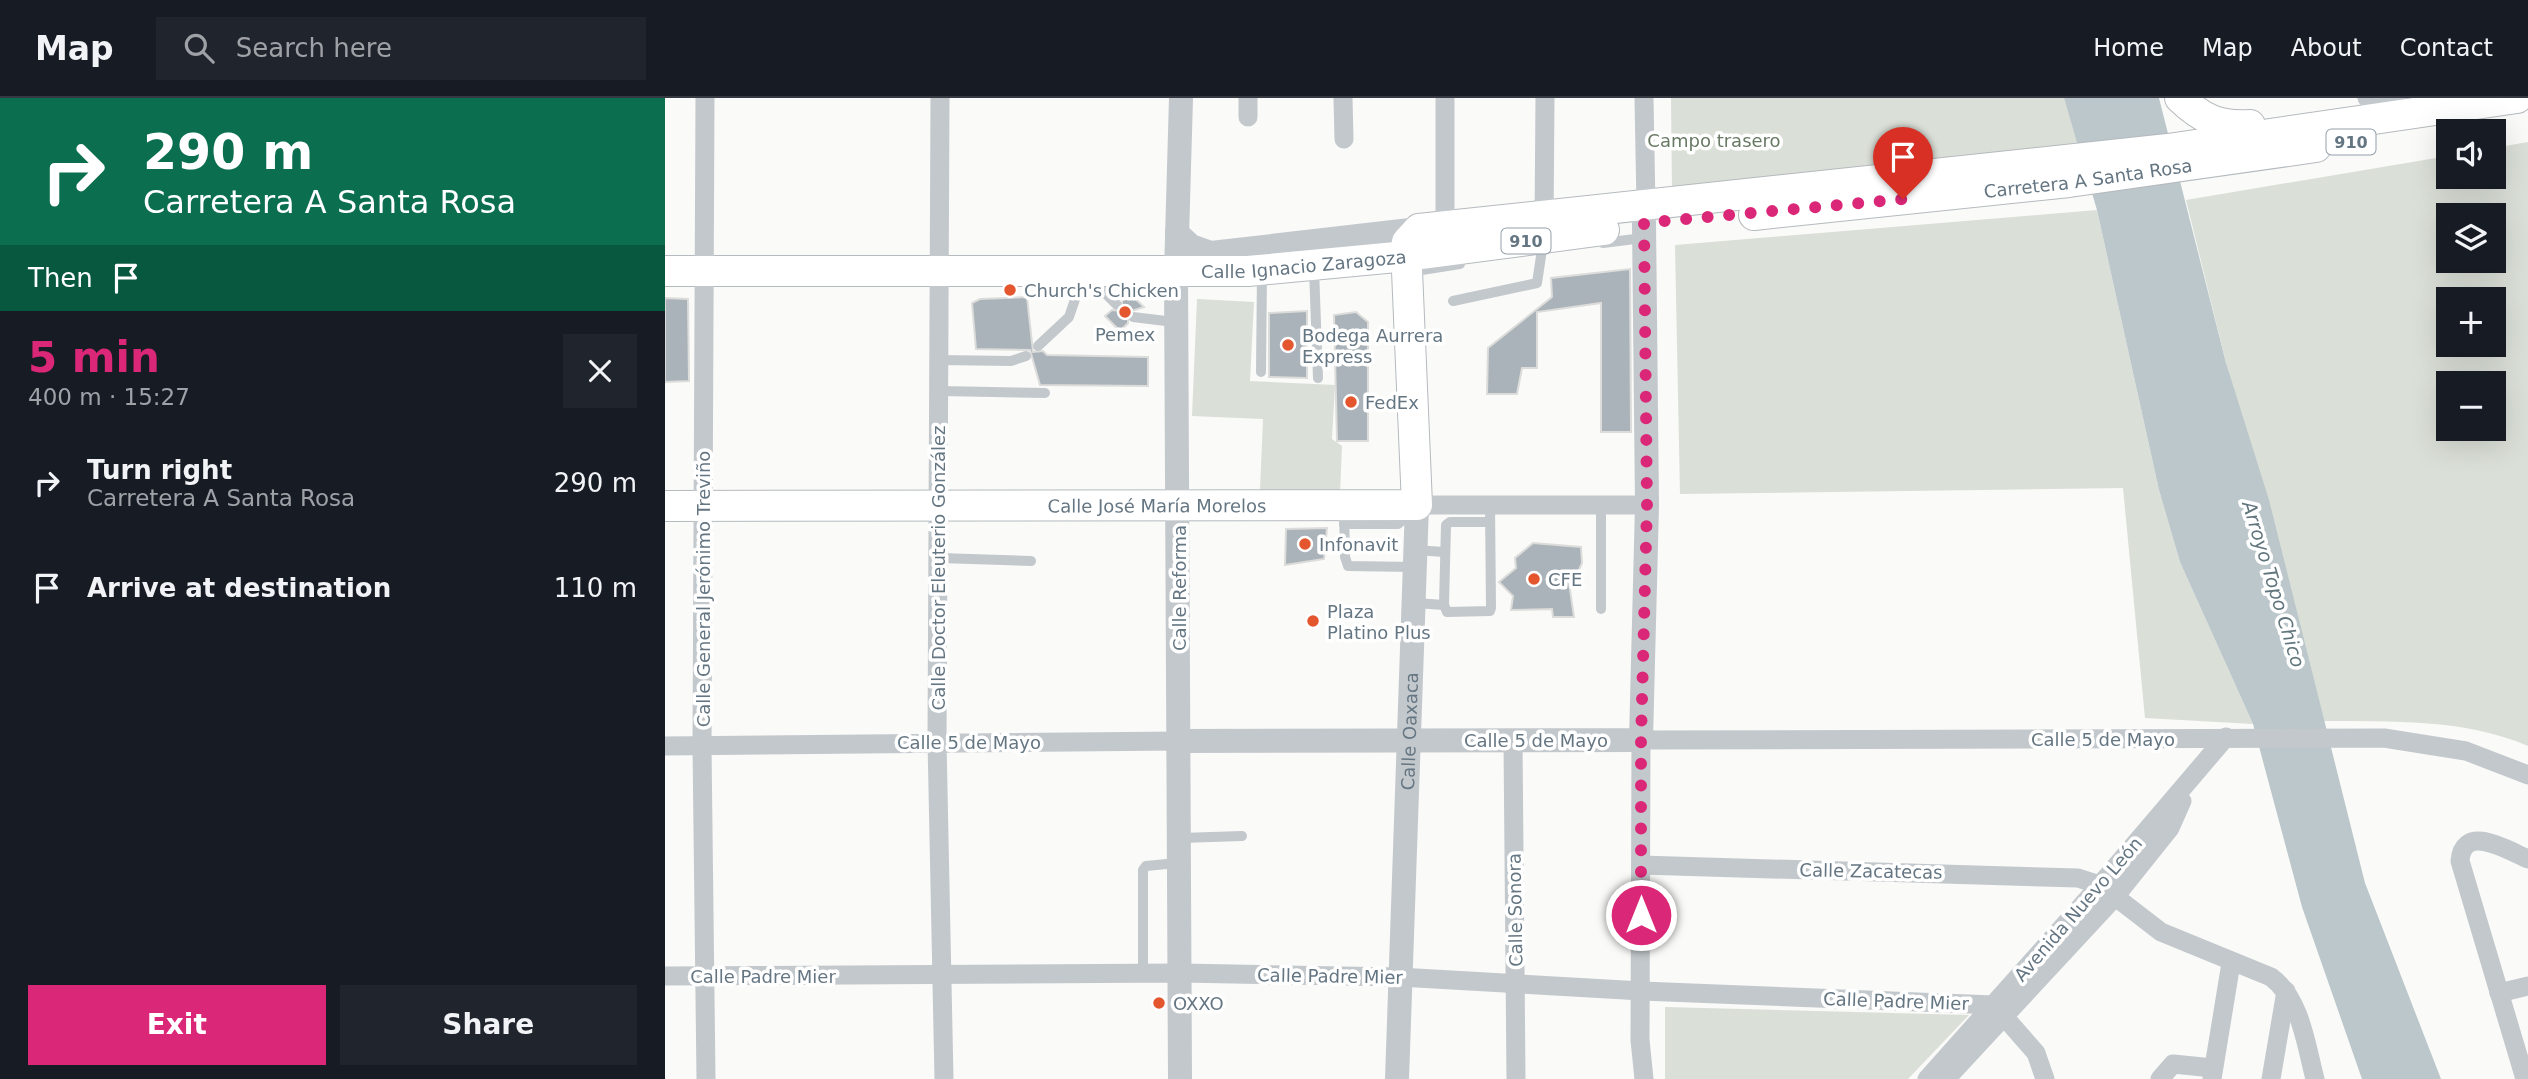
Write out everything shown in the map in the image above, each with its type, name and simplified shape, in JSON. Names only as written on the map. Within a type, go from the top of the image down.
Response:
[{"type":"main road","points":[[2180,98],[2205,119],[2221,125],[2295,120],[2319,126]]},
{"type":"main road","name":"Carretera A Santa Rosa","points":[[1645,222],[2065,172],[2178,154],[2319,126],[2517,98]]},
{"type":"main road","name":"Carretera A Santa Rosa","points":[[2178,154],[2528,116]]},
{"type":"main road","name":"910","points":[[1546,241],[1645,222]]},
{"type":"main road","name":"Calle Ignacio Zaragoza","points":[[665,271],[1176,273],[1314,265],[1410,246],[1546,241]]},
{"type":"main road","name":"Calle Ignacio Zaragoza","points":[[1410,246],[1546,241]]},
{"type":"main road","name":"Calle Oaxaca","points":[[1410,246],[1417,505]]},
{"type":"main road","name":"Calle José María Morelos","points":[[665,506],[1179,505],[1344,514],[1417,505]]},
{"type":"street","name":"Calle General Jerónimo Treviño","points":[[705,98],[702,747],[706,1079]]},
{"type":"street","name":"Calle Doctor Eleuterio González","points":[[940,98],[937,741],[944,1079]]},
{"type":"street","name":"Calle Reforma","points":[[1180,1079],[1181,838],[1176,273],[1181,98]]},
{"type":"street","points":[[1343,98],[1343,139]]},
{"type":"street","points":[[1410,246],[1445,98]]},
{"type":"street","points":[[1545,98],[1546,241]]},
{"type":"street","points":[[1644,98],[1647,505],[1641,740],[1640,1040],[1644,1079]]},
{"type":"street","points":[[2178,154],[2180,98]]},
{"type":"street","points":[[2367,98],[2419,112]]},
{"type":"street","name":"Calle Ignacio Zaragoza","points":[[1177,233],[1191,246],[1211,253],[1410,246]]},
{"type":"street","name":"Calle José María Morelos","points":[[1417,505],[1490,514],[1647,505]]},
{"type":"street","name":"Calle Oaxaca","points":[[1397,1079],[1417,505]]},
{"type":"street","points":[[1615,739],[1633,729],[1643,708]]},
{"type":"street","name":"Calle 5 de Mayo","points":[[665,746],[937,741],[1409,739],[1513,742],[1615,739],[2254,736],[2384,738],[2466,751],[2528,775]]},
{"type":"street","name":"Avenida Nuevo León","points":[[1937,1077],[2107,892],[2226,737]]},
{"type":"street","name":"Calle Sonora","points":[[1513,742],[1515,1079]]},
{"type":"street","points":[[2525,1079],[2461,870],[2461,854],[2471,842],[2483,840],[2528,859]]},
{"type":"street","name":"Calle Zacatecas","points":[[1641,865],[2057,875],[2107,892]]},
{"type":"street","points":[[2107,892],[2161,932],[2231,963],[2271,977],[2286,991],[2315,1079]]},
{"type":"street","points":[[2160,1079],[2173,1064],[2213,1074],[2231,963]]},
{"type":"street","name":"Calle Padre Mier","points":[[665,976],[1181,973],[1399,977],[1998,1010]]},
{"type":"street","points":[[2499,993],[2528,986]]},
{"type":"street","points":[[2271,1079],[2286,991]]},
{"type":"street","points":[[1998,1010],[2036,1053],[2045,1079]]},
{"type":"lane","points":[[1593,244],[1645,222]]},
{"type":"lane","points":[[1453,301],[1537,283],[1546,241]]},
{"type":"lane","points":[[1410,246],[1476,261]]},
{"type":"lane","points":[[1314,265],[1318,378]]},
{"type":"lane","points":[[1261,372],[1262,270]]},
{"type":"lane","points":[[1038,346],[1069,317],[1084,272],[1117,305]]},
{"type":"lane","points":[[1133,317],[1156,322],[1177,322]]},
{"type":"lane","points":[[939,360],[1011,361],[1026,356]]},
{"type":"lane","points":[[939,391],[1045,393]]},
{"type":"lane","points":[[1601,507],[1601,609]]},
{"type":"lane","points":[[1344,514],[1348,566],[1415,559],[1444,552]]},
{"type":"lane","points":[[1490,514],[1490,611],[1451,613],[1444,605],[1444,552],[1444,529],[1450,523],[1490,514]]},
{"type":"lane","points":[[939,558],[1031,561]]},
{"type":"lane","points":[[1415,603],[1444,605]]},
{"type":"lane","points":[[1181,838],[1242,836]]},
{"type":"lane","points":[[1143,974],[1143,870],[1146,866],[1181,863]]},
{"type":"green space","name":"Campo trasero","points":[[1671,98],[2064,98],[2079,145],[1672,190]]},
{"type":"green space","points":[[2528,142],[2528,746],[2478,730],[2453,726],[2324,721],[2226,363],[2186,200],[2436,158],[2436,189],[2506,189],[2506,146]]},
{"type":"green space","points":[[2097,210],[2159,490],[2180,562],[2253,724],[2145,718],[2123,488],[1680,494],[1675,245]]},
{"type":"green space","points":[[1197,299],[1254,302],[1250,381],[1335,385],[1332,439],[1342,446],[1340,494],[1260,490],[1263,419],[1192,416]]},
{"type":"green space","points":[[1665,1007],[1969,1015],[1908,1079],[1665,1079]]},
{"type":"water","name":"Arroyo Topo Chico","points":[[2064,98],[2159,98],[2226,363],[2269,500],[2365,883],[2441,1079],[2362,1079],[2302,907],[2253,724],[2180,562],[2159,490],[2097,210]]},
{"type":"building","points":[[1630,269],[1631,432],[1601,432],[1601,303],[1537,312],[1537,368],[1522,368],[1517,394],[1487,394],[1488,348],[1552,297],[1551,278]]},
{"type":"building","name":"Pemex","points":[[1129,293],[1144,307],[1128,312],[1128,323],[1120,331],[1105,316],[1112,310],[1122,311],[1122,300]]},
{"type":"building","points":[[1027,297],[1033,352],[1043,351],[1047,355],[1148,357],[1148,386],[1040,385],[1030,350],[976,349],[972,303],[980,299]]},
{"type":"building","points":[[665,298],[688,299],[689,381],[665,382]]},
{"type":"building","name":"Bodega Aurrera Express","points":[[1307,311],[1307,378],[1269,377],[1269,313]]},
{"type":"building","points":[[1356,312],[1368,322],[1368,441],[1337,441],[1334,315]]},
{"type":"building","name":"Infonavit","points":[[1327,528],[1324,559],[1285,565],[1286,529]]},
{"type":"building","name":"CFE","points":[[1533,543],[1581,547],[1582,563],[1576,577],[1568,576],[1574,617],[1553,617],[1552,609],[1511,610],[1513,596],[1499,582],[1516,568],[1515,558]]},
{"type":"place","name":"Church's Chicken","points":[[1010,290]]},
{"type":"place","name":"Pemex","points":[[1125,312]]},
{"type":"place","name":"Bodega Aurrera Express","points":[[1288,345]]},
{"type":"place","name":"FedEx","points":[[1351,402]]},
{"type":"place","name":"Infonavit","points":[[1305,544]]},
{"type":"place","name":"CFE","points":[[1534,579]]},
{"type":"place","name":"Plaza Platino Plus","points":[[1313,621]]},
{"type":"place","name":"OXXO","points":[[1159,1003]]},
{"type":"route","points":[[1641,915],[1641,740],[1647,505],[1644,223],[1709,220],[1903,199]]}]
